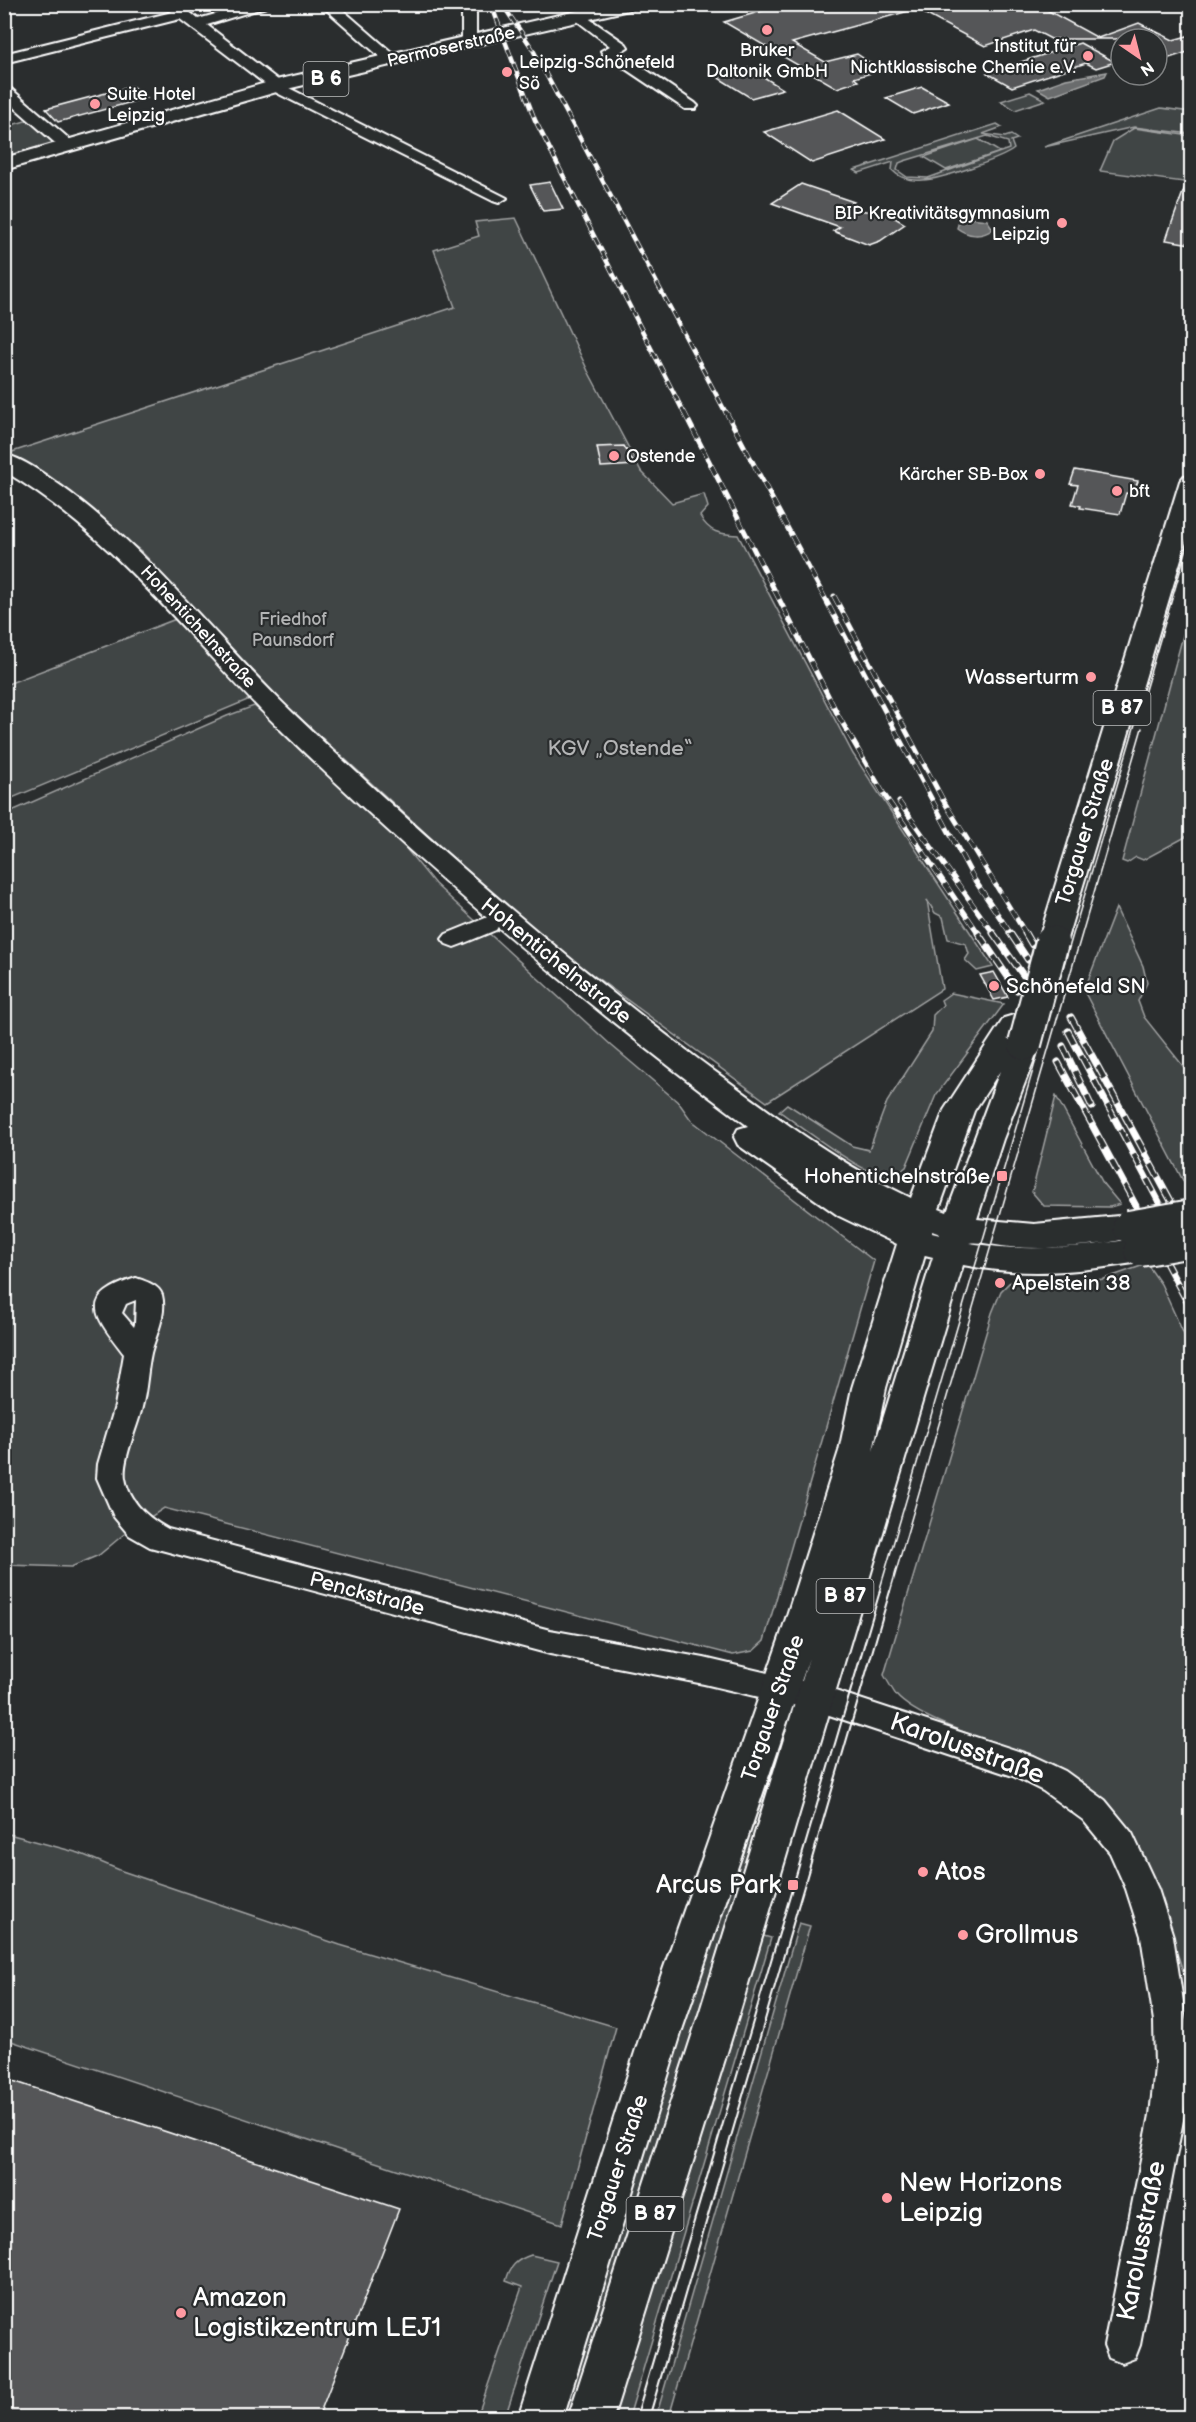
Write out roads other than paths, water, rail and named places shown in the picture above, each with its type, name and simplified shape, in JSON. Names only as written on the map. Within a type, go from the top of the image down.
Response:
[{"type":"main road","name":"Permoserstraße","points":[[4,164],[278,86],[313,82],[382,62],[633,4]]},
{"type":"main road","name":"Hohentichelnstraße","points":[[4,461],[75,506],[123,547],[255,689],[406,834],[527,939],[713,1085],[917,1227]]},
{"type":"main road","name":"Torgauer Straße","points":[[540,2418],[663,2027],[797,1693],[955,1239],[1053,939],[1191,481]]},
{"type":"main road","name":"Hohentichelnstraße","points":[[406,834],[423,862],[446,887],[488,925],[757,1143],[868,1220],[917,1227]]},
{"type":"main road","name":"Torgauer Straße","points":[[590,2418],[720,2011],[856,1451],[869,1388],[917,1227],[959,1110],[1020,1035]]},
{"type":"main road","points":[[917,1227],[955,1239],[1000,1259],[1041,1262],[1134,1238],[1191,1216]]},
{"type":"main road","points":[[1134,1238],[1191,1241]]},
{"type":"street","points":[[170,4],[278,86],[499,198]]},
{"type":"street","points":[[196,24],[269,4]]},
{"type":"street","points":[[327,4],[382,62]]},
{"type":"street","points":[[469,4],[469,43]]},
{"type":"street","points":[[4,59],[183,14]]},
{"type":"street","points":[[581,17],[621,47],[608,51],[690,106]]},
{"type":"street","points":[[7,94],[68,146]]},
{"type":"street","points":[[454,939],[488,925]]},
{"type":"street","name":"Penckstraße","points":[[138,1352],[129,1406],[112,1464],[111,1478],[124,1509],[139,1527],[160,1539],[581,1650],[704,1671],[797,1693]]},
{"type":"street","name":"Karolusstraße","points":[[797,1693],[1022,1765],[1054,1781],[1094,1809],[1125,1852],[1142,1889],[1157,1936],[1168,2001],[1172,2067],[1167,2115],[1149,2217],[1122,2345]]},
{"type":"tram line","points":[[879,1592],[1192,531]]},
{"type":"tram line","points":[[890,1592],[1142,728]]},
{"type":"tram line","points":[[636,2418],[880,1591]]},
{"type":"tram line","points":[[649,2418],[890,1591]]},
{"type":"railway","points":[[491,4],[535,120],[684,413]]},
{"type":"railway","points":[[502,4],[532,48],[726,413]]},
{"type":"railway","points":[[684,412],[839,717],[885,796],[979,934]]},
{"type":"railway","points":[[726,412],[974,879],[1011,934]]},
{"type":"railway","points":[[834,596],[943,800],[1026,934]]},
{"type":"railway","points":[[899,802],[994,934]]},
{"type":"railway","points":[[978,933],[1017,990]]},
{"type":"railway","points":[[993,933],[1023,975]]},
{"type":"railway","points":[[1010,933],[1028,960]]},
{"type":"railway","points":[[1025,933],[1032,945]]},
{"type":"railway","points":[[1071,1017],[1171,1201]]},
{"type":"railway","points":[[1068,1031],[1159,1202]]},
{"type":"railway","points":[[1063,1046],[1092,1107]]},
{"type":"railway","points":[[1058,1062],[1136,1206]]},
{"type":"railway","points":[[1188,1255],[1192,1262]]},
{"type":"railway","points":[[1164,1259],[1192,1311]]},
{"type":"place","name":"Bruker Daltonik GmbH","points":[[767,30]]},
{"type":"place","name":"Institut für Nichtklassische Chemie e.V.","points":[[1088,56]]},
{"type":"place","name":"Leipzig-Schönefeld Sö","points":[[507,72]]},
{"type":"place","name":"Suite Hotel Leipzig","points":[[95,104]]},
{"type":"place","name":"BIP Kreativitätsgymnasium Leipzig","points":[[1062,223]]},
{"type":"place","name":"Ostende","points":[[614,456]]},
{"type":"place","name":"Kärcher SB-Box","points":[[1040,474]]},
{"type":"place","name":"bft","points":[[1117,491]]},
{"type":"place","name":"Wasserturm","points":[[1091,677]]},
{"type":"place","name":"Schönefeld SN","points":[[994,986]]},
{"type":"place","name":"Hohentichelnstraße","points":[[1002,1176]]},
{"type":"place","name":"Apelstein 38","points":[[1000,1283]]},
{"type":"place","name":"Atos","points":[[923,1872]]},
{"type":"place","name":"Arcus Park","points":[[793,1885]]},
{"type":"place","name":"Grollmus","points":[[963,1935]]},
{"type":"place","name":"New Horizons Leipzig","points":[[887,2198]]},
{"type":"place","name":"Amazon Logistikzentrum LEJ1","points":[[181,2313]]},
{"type":"park label","name":"Friedhof Paunsdorf","points":[[293,629]]},
{"type":"park label","name":"KGV „Ostende“","points":[[620,748]]}]
